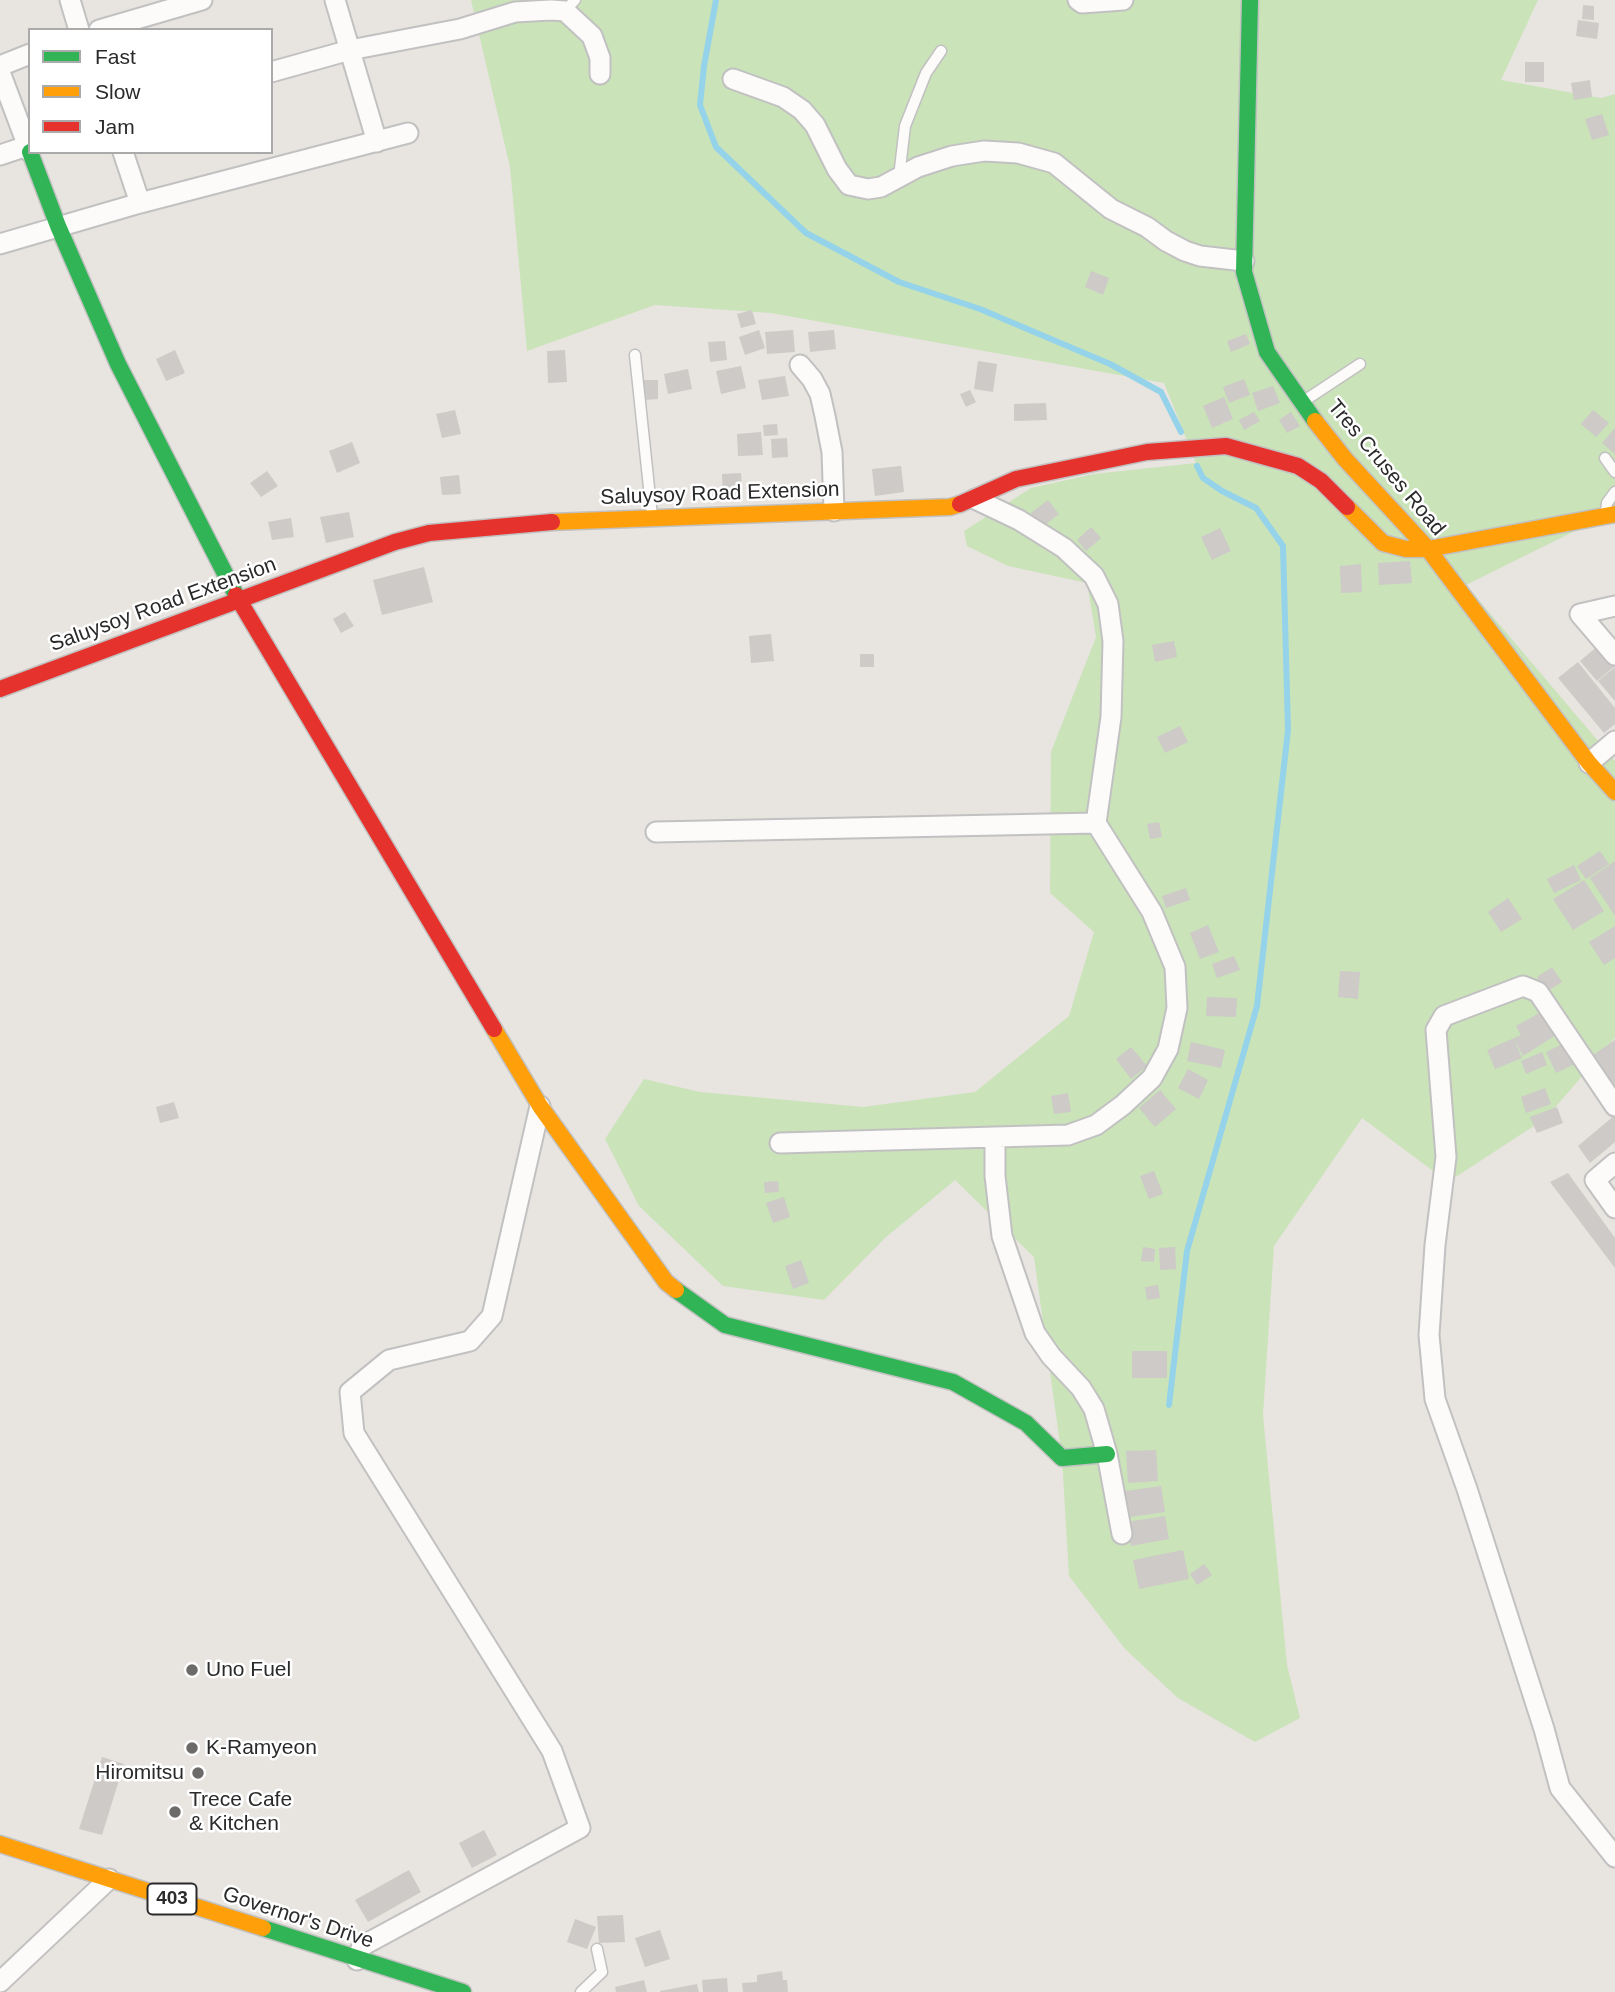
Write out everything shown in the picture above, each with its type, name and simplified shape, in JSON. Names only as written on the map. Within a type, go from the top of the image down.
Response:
[{"type":"main road","name":"Tres Cruses Road","points":[[1250,0],[1244,271],[1267,352],[1345,459],[1428,549],[1589,763],[1615,792]]},
{"type":"main road","points":[[31,154],[58,226],[118,363],[238,599],[540,1106],[666,1282],[725,1325],[953,1382],[1026,1423],[1062,1458],[1107,1454]]},
{"type":"main road","name":"Saluysoy Road Extension","points":[[0,688],[395,542],[429,533],[573,520],[950,507],[975,499],[1016,479],[1147,453],[1226,446],[1298,466],[1321,481],[1383,543],[1406,549],[1428,549],[1610,515]]},
{"type":"main road","name":"Governor's Drive","points":[[0,1844],[463,1992]]},
{"type":"street","points":[[70,0],[78,28]]},
{"type":"street","points":[[106,28],[202,0]]},
{"type":"street","points":[[335,0],[377,142]]},
{"type":"street","points":[[1078,0],[1082,3],[1123,0]]},
{"type":"street","points":[[273,71],[350,50],[460,29],[515,12],[570,5],[592,36],[600,58],[600,74]]},
{"type":"street","points":[[0,66],[28,55]]},
{"type":"street","points":[[0,72],[28,147]]},
{"type":"street","points":[[733,79],[783,97],[802,110],[815,125],[837,169],[849,185],[868,189],[881,187],[918,167],[952,156],[984,151],[1018,153],[1054,163],[1111,209],[1147,226],[1166,241],[1200,256],[1244,261]]},
{"type":"street","points":[[0,244],[140,203],[408,134]]},
{"type":"street","points":[[0,155],[28,150]]},
{"type":"street","points":[[124,154],[140,203]]},
{"type":"street","points":[[800,365],[820,394],[832,453],[834,511]]},
{"type":"street","points":[[780,1143],[1068,1135],[1096,1125],[1123,1105],[1152,1078],[1168,1049],[1177,1008],[1175,967],[1152,912],[1096,823],[1111,717],[1113,641],[1108,604],[1094,576],[1064,548],[1019,520],[975,499]]},
{"type":"street","points":[[1615,606],[1580,614],[1615,655]]},
{"type":"street","points":[[1589,763],[1615,741]]},
{"type":"street","points":[[656,832],[1096,823]]},
{"type":"street","points":[[1615,1106],[1538,992],[1523,986],[1444,1016],[1436,1030],[1446,1157],[1435,1245],[1429,1335],[1435,1399],[1545,1729],[1560,1788],[1615,1857]]},
{"type":"street","points":[[357,1960],[362,1946],[580,1828],[552,1751],[354,1433],[350,1392],[389,1360],[470,1341],[492,1317],[540,1106]]},
{"type":"street","points":[[995,1137],[995,1176],[1002,1236],[1035,1333],[1051,1356],[1082,1388],[1094,1409],[1107,1454],[1122,1534]]},
{"type":"street","points":[[1615,1163],[1595,1180],[1615,1208]]},
{"type":"street","points":[[0,1982],[109,1879]]},
{"type":"lane","points":[[899,177],[905,127],[926,73],[941,51]]},
{"type":"lane","points":[[635,355],[653,517]]},
{"type":"lane","points":[[1303,401],[1360,364]]},
{"type":"lane","points":[[1605,458],[1615,472]]},
{"type":"lane","points":[[1610,515],[1607,503],[1615,492]]},
{"type":"lane","points":[[581,1992],[602,1972],[597,1949]]},
{"type":"green space","points":[[471,0],[1538,0],[1501,80],[1601,98],[1615,94],[1615,516],[1605,516],[1466,585],[1615,761],[1615,1038],[1546,1118],[1448,1182],[1362,1118],[1274,1246],[1263,1415],[1287,1665],[1300,1718],[1255,1742],[1178,1698],[1125,1649],[1069,1576],[1062,1458],[1034,1257],[955,1180],[885,1238],[824,1300],[723,1286],[639,1206],[605,1139],[644,1079],[700,1092],[863,1107],[975,1092],[1069,1016],[1094,932],[1050,893],[1051,752],[1096,637],[1087,583],[1008,566],[967,546],[964,531],[1031,488],[1094,474],[1196,463],[1164,383],[771,313],[655,305],[527,351],[510,167]]},
{"type":"building","points":[[1583,5],[1594,6],[1594,20],[1582,19]]},
{"type":"building","points":[[1578,20],[1599,23],[1597,39],[1576,36]]},
{"type":"building","points":[[1525,62],[1544,62],[1544,82],[1525,82]]},
{"type":"building","points":[[1590,80],[1592,97],[1574,100],[1571,83]]},
{"type":"building","points":[[1602,114],[1609,135],[1592,140],[1585,119]]},
{"type":"building","points":[[1091,271],[1109,278],[1103,295],[1085,287]]},
{"type":"building","points":[[752,310],[756,324],[741,328],[737,314]]},
{"type":"building","points":[[759,330],[765,348],[745,355],[739,337]]},
{"type":"building","points":[[793,330],[795,352],[767,354],[765,332]]},
{"type":"building","points":[[834,330],[836,349],[810,352],[808,332]]},
{"type":"building","points":[[1246,334],[1250,344],[1231,352],[1227,341]]},
{"type":"building","points":[[725,341],[727,360],[710,362],[708,342]]},
{"type":"building","points":[[175,350],[185,373],[166,381],[156,359]]},
{"type":"building","points":[[565,350],[567,382],[548,383],[547,351]]},
{"type":"building","points":[[978,361],[997,364],[993,392],[974,389]]},
{"type":"building","points":[[741,366],[746,388],[721,394],[716,371]]},
{"type":"building","points":[[688,369],[692,389],[668,394],[664,374]]},
{"type":"building","points":[[785,376],[789,396],[762,400],[758,380]]},
{"type":"building","points":[[1244,379],[1250,395],[1229,403],[1223,387]]},
{"type":"building","points":[[643,380],[658,380],[658,399],[643,400]]},
{"type":"building","points":[[1273,386],[1280,403],[1258,411],[1252,393]]},
{"type":"building","points":[[970,390],[976,402],[966,407],[960,394]]},
{"type":"building","points":[[1224,397],[1233,419],[1212,428],[1203,406]]},
{"type":"building","points":[[1046,403],[1047,420],[1014,421],[1014,404]]},
{"type":"building","points":[[455,410],[461,434],[442,438],[436,414]]},
{"type":"building","points":[[1593,410],[1609,423],[1596,437],[1581,424]]},
{"type":"building","points":[[1254,412],[1260,421],[1244,430],[1239,420]]},
{"type":"building","points":[[1291,412],[1300,426],[1287,433],[1279,420]]},
{"type":"building","points":[[777,424],[778,435],[764,436],[763,425]]},
{"type":"building","points":[[1615,428],[1615,454],[1602,443]]},
{"type":"building","points":[[761,432],[763,455],[738,456],[737,434]]},
{"type":"building","points":[[787,438],[788,457],[772,458],[771,439]]},
{"type":"building","points":[[352,442],[360,463],[337,473],[329,451]]},
{"type":"building","points":[[901,466],[904,492],[875,496],[872,469]]},
{"type":"building","points":[[267,471],[278,486],[261,497],[250,483]]},
{"type":"building","points":[[741,473],[743,499],[723,500],[722,474]]},
{"type":"building","points":[[459,475],[461,494],[442,495],[440,477]]},
{"type":"building","points":[[1048,500],[1059,514],[1042,527],[1031,513]]},
{"type":"building","points":[[349,512],[354,537],[326,543],[320,517]]},
{"type":"building","points":[[291,518],[294,537],[272,540],[268,522]]},
{"type":"building","points":[[1091,527],[1101,538],[1086,551],[1077,540]]},
{"type":"building","points":[[1220,528],[1231,551],[1212,560],[1201,537]]},
{"type":"building","points":[[1410,561],[1412,583],[1379,585],[1378,563]]},
{"type":"building","points":[[1361,564],[1362,592],[1341,593],[1340,566]]},
{"type":"building","points":[[424,567],[433,602],[382,615],[373,580]]},
{"type":"building","points":[[345,612],[354,626],[341,633],[333,619]]},
{"type":"building","points":[[771,634],[774,661],[751,663],[749,636]]},
{"type":"building","points":[[1174,641],[1177,657],[1155,662],[1152,645]]},
{"type":"building","points":[[1599,645],[1615,666],[1597,681],[1580,661]]},
{"type":"building","points":[[860,654],[874,654],[874,667],[860,667]]},
{"type":"building","points":[[1578,662],[1615,708],[1615,724],[1604,733],[1558,678]]},
{"type":"building","points":[[1615,667],[1615,701],[1598,681]]},
{"type":"building","points":[[1180,726],[1188,742],[1165,753],[1157,737]]},
{"type":"building","points":[[1159,822],[1162,837],[1150,839],[1147,824]]},
{"type":"building","points":[[1600,851],[1609,864],[1586,879],[1577,866]]},
{"type":"building","points":[[1615,861],[1615,916],[1590,878]]},
{"type":"building","points":[[1574,865],[1581,880],[1554,893],[1547,879]]},
{"type":"building","points":[[1584,880],[1604,911],[1573,930],[1553,899]]},
{"type":"building","points":[[1186,888],[1190,900],[1166,908],[1162,896]]},
{"type":"building","points":[[1508,898],[1522,919],[1501,932],[1488,912]]},
{"type":"building","points":[[1208,925],[1219,952],[1200,959],[1190,933]]},
{"type":"building","points":[[1615,926],[1615,958],[1604,965],[1589,942]]},
{"type":"building","points":[[1234,956],[1240,970],[1217,978],[1212,964]]},
{"type":"building","points":[[1552,967],[1562,982],[1546,992],[1537,977]]},
{"type":"building","points":[[1340,971],[1360,972],[1358,999],[1338,997]]},
{"type":"building","points":[[1207,997],[1237,998],[1236,1017],[1206,1016]]},
{"type":"building","points":[[1543,1011],[1556,1035],[1523,1056],[1514,1039],[1522,1058],[1495,1069],[1487,1050],[1521,1035],[1516,1026]]},
{"type":"building","points":[[1615,1040],[1615,1093],[1590,1057]]},
{"type":"building","points":[[1191,1042],[1225,1050],[1221,1068],[1187,1061]]},
{"type":"building","points":[[1567,1042],[1577,1063],[1556,1073],[1546,1052]]},
{"type":"building","points":[[1131,1047],[1147,1066],[1131,1079],[1116,1059]]},
{"type":"building","points":[[1542,1052],[1547,1065],[1526,1074],[1521,1061]]},
{"type":"building","points":[[1188,1069],[1208,1080],[1199,1099],[1178,1088]]},
{"type":"building","points":[[1545,1088],[1551,1104],[1526,1113],[1521,1097]]},
{"type":"building","points":[[1160,1090],[1176,1109],[1155,1127],[1139,1108]]},
{"type":"building","points":[[1068,1093],[1071,1112],[1054,1114],[1051,1096]]},
{"type":"building","points":[[174,1102],[179,1118],[160,1123],[156,1107]]},
{"type":"building","points":[[1557,1107],[1563,1123],[1537,1133],[1530,1117]]},
{"type":"building","points":[[1615,1115],[1615,1142],[1590,1163],[1578,1146]]},
{"type":"building","points":[[1154,1171],[1163,1194],[1149,1199],[1140,1176]]},
{"type":"building","points":[[1568,1173],[1615,1238],[1615,1268],[1550,1182]]},
{"type":"building","points":[[778,1181],[779,1192],[765,1193],[764,1182]]},
{"type":"building","points":[[784,1197],[790,1217],[773,1223],[766,1203]]},
{"type":"building","points":[[1143,1247],[1155,1249],[1154,1262],[1141,1261]]},
{"type":"building","points":[[1175,1247],[1176,1269],[1160,1270],[1159,1248]]},
{"type":"building","points":[[801,1260],[809,1283],[793,1289],[785,1266]]},
{"type":"building","points":[[1158,1285],[1160,1298],[1147,1300],[1145,1287]]},
{"type":"building","points":[[1132,1351],[1167,1351],[1167,1378],[1132,1378]]},
{"type":"building","points":[[1156,1450],[1158,1481],[1128,1483],[1126,1451]]},
{"type":"building","points":[[1161,1486],[1165,1512],[1123,1518],[1119,1492]]},
{"type":"building","points":[[1165,1516],[1169,1539],[1131,1546],[1127,1522]]},
{"type":"building","points":[[1183,1550],[1189,1579],[1139,1589],[1133,1560]]},
{"type":"building","points":[[1204,1564],[1212,1575],[1197,1585],[1190,1574]]},
{"type":"building","points":[[102,1757],[124,1764],[102,1835],[79,1829]]},
{"type":"building","points":[[484,1830],[497,1855],[472,1868],[459,1843]]},
{"type":"building","points":[[409,1870],[421,1892],[368,1922],[355,1900]]},
{"type":"building","points":[[623,1915],[625,1942],[599,1943],[597,1916]]},
{"type":"building","points":[[575,1919],[596,1927],[587,1949],[567,1942]]},
{"type":"building","points":[[660,1930],[670,1959],[645,1967],[635,1938]]},
{"type":"building","points":[[782,1971],[783,1980],[787,1980],[788,1992],[743,1992],[742,1983],[757,1982],[757,1975]]},
{"type":"building","points":[[727,1978],[728,1992],[703,1992],[702,1980]]},
{"type":"building","points":[[644,1980],[647,1992],[616,1992],[615,1987]]},
{"type":"building","points":[[697,1984],[699,1992],[660,1992],[660,1991]]},
{"type":"waterway","points":[[716,0],[700,105],[716,147],[806,233],[899,282],[980,309],[1110,364],[1161,392],[1181,432]]},
{"type":"waterway","points":[[1169,1405],[1187,1251],[1257,1006],[1288,730],[1283,546],[1256,508],[1203,478],[1197,466]]},
{"type":"traffic: fast","points":[[1250,0],[1244,272],[1267,352],[1315,421]]},
{"type":"traffic: fast","points":[[31,154],[58,226],[118,364],[236,595]]},
{"type":"traffic: fast","points":[[676,1290],[725,1325],[953,1382],[1026,1423],[1062,1458],[1107,1454]]},
{"type":"traffic: fast","points":[[263,1928],[463,1992]]},
{"type":"traffic: slow","points":[[1315,421],[1345,459],[1428,549],[1589,763],[1615,792]]},
{"type":"traffic: slow","points":[[552,522],[950,507],[960,504]]},
{"type":"traffic: slow","points":[[1347,507],[1383,543],[1406,549],[1428,549],[1615,514]]},
{"type":"traffic: slow","points":[[494,1029],[540,1106],[666,1282],[676,1290]]},
{"type":"traffic: slow","points":[[0,1844],[263,1928]]},
{"type":"traffic: jam","points":[[960,504],[1016,479],[1147,452],[1226,446],[1298,466],[1321,481],[1347,507]]},
{"type":"traffic: jam","points":[[0,689],[395,542],[429,533],[552,522]]},
{"type":"traffic: jam","points":[[236,595],[494,1029]]},
{"type":"place","name":"Uno Fuel","points":[[192,1670]]},
{"type":"place","name":"K-Ramyeon","points":[[192,1748]]},
{"type":"place","name":"Hiromitsu","points":[[198,1773]]},
{"type":"place","name":"Trece Cafe & Kitchen","points":[[175,1812]]}]
